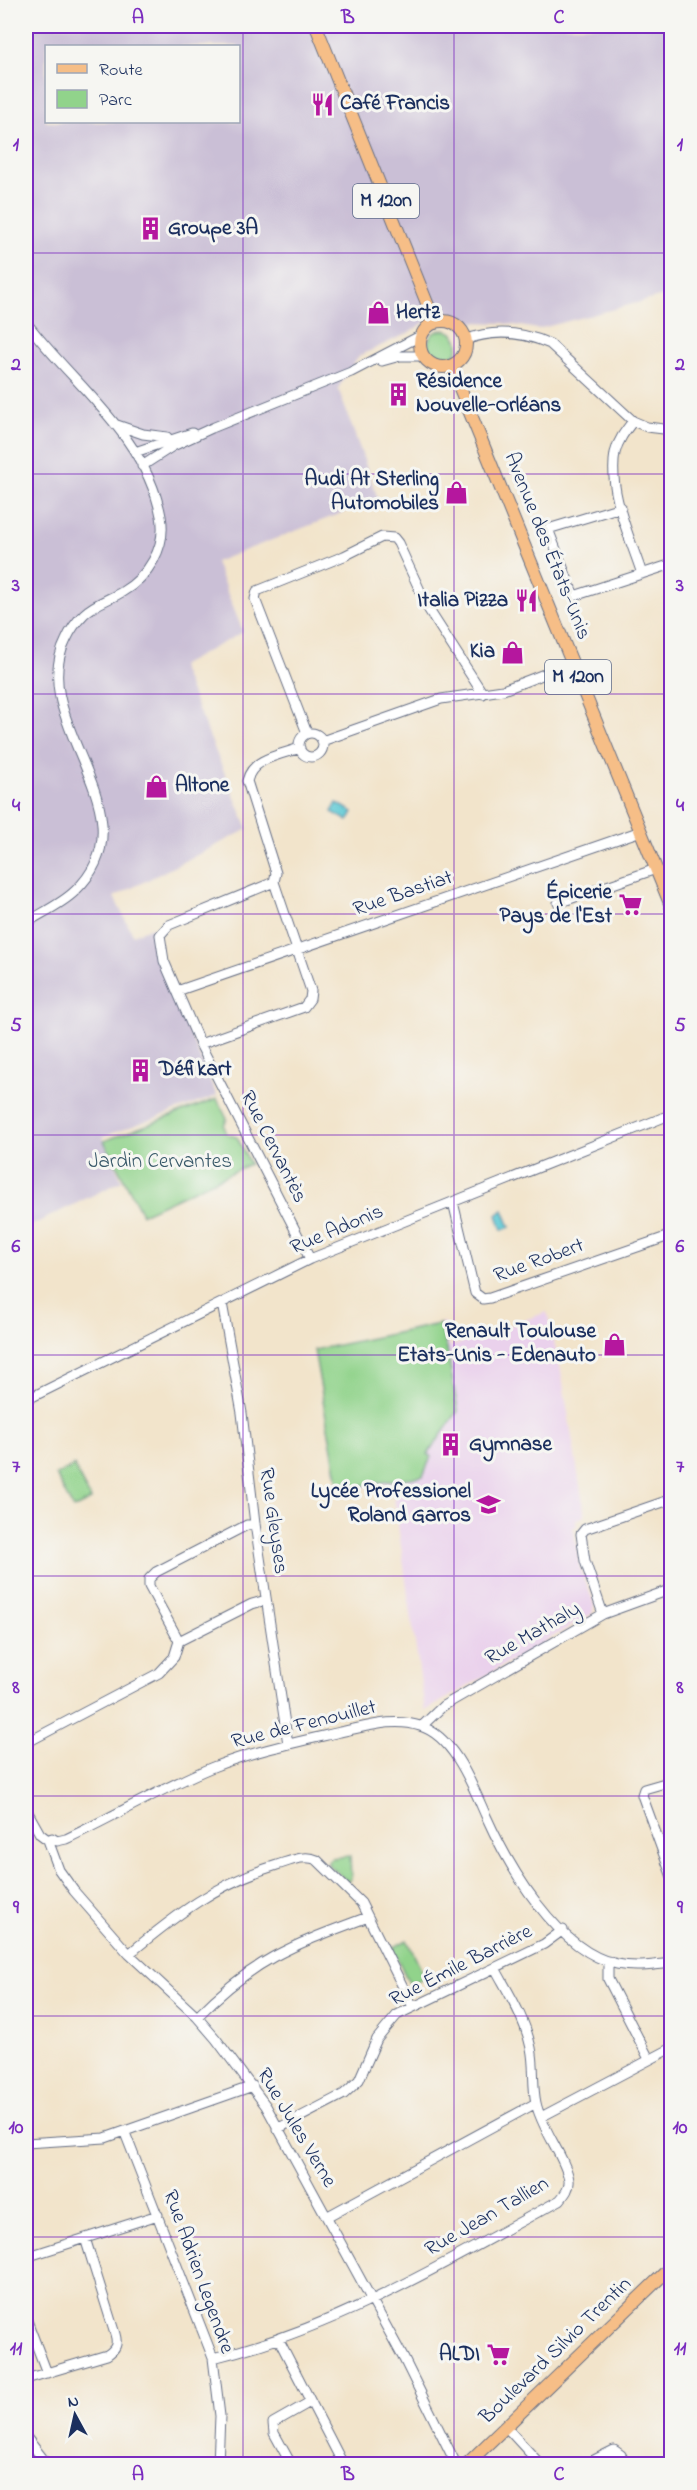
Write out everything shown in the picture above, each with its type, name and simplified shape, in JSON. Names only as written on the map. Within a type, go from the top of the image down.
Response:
[{"type":"main road","name":"M 120n","points":[[316,26],[435,323]]},
{"type":"main road","points":[[435,323],[451,323],[463,333],[465,340],[462,358],[451,366],[439,367],[423,356],[420,342],[422,335],[435,323]]},
{"type":"main road","name":"Avenue des États-Unis","points":[[451,366],[672,908]]},
{"type":"main road","name":"Boulevard Silvio Trentin","points":[[467,2464],[672,2266]]},
{"type":"street","points":[[26,322],[46,349],[117,425],[142,466],[162,518],[161,542],[149,569],[136,582],[83,615],[68,636],[59,660],[57,686],[61,705],[101,810],[103,833],[90,875],[74,892],[26,923]]},
{"type":"street","points":[[465,340],[489,333],[503,332],[538,338],[550,344],[633,420],[647,427],[672,430]]},
{"type":"street","points":[[366,366],[422,335]]},
{"type":"street","points":[[142,466],[173,446],[212,428],[366,366],[400,356],[423,356]]},
{"type":"street","points":[[633,420],[622,435],[616,450],[614,476],[642,574]]},
{"type":"street","points":[[117,425],[156,436],[176,437]]},
{"type":"street","points":[[135,452],[176,437],[212,428]]},
{"type":"street","points":[[621,507],[548,529],[574,596],[672,564]]},
{"type":"street","points":[[307,734],[255,599],[257,591],[345,556],[382,537],[394,538],[398,543],[429,610],[483,694]]},
{"type":"street","points":[[322,741],[441,699],[503,690],[573,663]]},
{"type":"street","points":[[307,734],[318,735],[322,741],[320,752],[313,756],[303,754],[300,748],[300,741],[307,734]]},
{"type":"street","points":[[200,1044],[304,1007],[310,999],[311,992],[273,882],[276,873],[249,791],[249,772],[259,763],[300,748]]},
{"type":"street","name":"Rue Bastiat","points":[[177,991],[641,831]]},
{"type":"street","points":[[558,903],[656,869]]},
{"type":"street","name":"Rue Cervantès","points":[[273,882],[169,925],[160,935],[164,962],[200,1044],[309,1259]]},
{"type":"street","name":"Rue Adonis","points":[[26,1400],[309,1259],[672,1114]]},
{"type":"street","name":"Rue Robert","points":[[453,1202],[475,1293],[483,1299],[490,1299],[672,1235]]},
{"type":"street","name":"Rue Gleyses","points":[[222,1303],[242,1413],[255,1524],[288,1744]]},
{"type":"street","points":[[603,1614],[585,1561],[581,1534],[585,1529],[672,1499]]},
{"type":"street","points":[[179,1641],[149,1586],[149,1579],[156,1572],[247,1525],[255,1524]]},
{"type":"street","name":"Rue Mathaly","points":[[422,1726],[443,1706],[603,1614],[672,1589]]},
{"type":"street","points":[[26,1743],[159,1673],[174,1657],[179,1641],[252,1604],[266,1600]]},
{"type":"street","name":"Rue de Fenouillet","points":[[52,1843],[78,1833],[212,1768],[288,1744],[378,1724],[394,1722],[422,1726]]},
{"type":"street","points":[[422,1726],[457,1759],[470,1779],[507,1861],[534,1900],[563,1930],[581,1946],[608,1961],[636,1966],[672,1963]]},
{"type":"street","points":[[672,1781],[644,1789],[642,1795],[668,1855],[672,1877]]},
{"type":"street","points":[[26,1809],[40,1834],[52,1843]]},
{"type":"street","name":"Rue Jules Verne","points":[[52,1843],[55,1862],[69,1884],[129,1954],[197,2017],[253,2086],[328,2216],[420,2388],[456,2464]]},
{"type":"street","points":[[129,1954],[175,1916],[214,1890],[296,1859],[310,1857],[317,1860],[355,1896],[413,2007]]},
{"type":"street","points":[[197,2017],[227,1987],[254,1966],[305,1940],[368,1917]]},
{"type":"street","name":"Rue Émile Barrière","points":[[277,2129],[344,2094],[366,2070],[377,2039],[384,2027],[397,2016],[544,1944],[563,1930]]},
{"type":"street","points":[[608,1961],[608,1979],[649,2060]]},
{"type":"street","name":"Rue Jean Tallien","points":[[213,2358],[279,2340],[372,2301],[560,2200],[567,2191],[569,2181],[536,2103],[528,2035],[518,2010],[495,1968]]},
{"type":"street","points":[[541,2117],[672,2048]]},
{"type":"street","points":[[26,2143],[90,2140],[125,2133],[253,2086]]},
{"type":"street","points":[[328,2216],[536,2103]]},
{"type":"street","name":"Rue Adrien Legendre","points":[[125,2133],[213,2358],[220,2416],[218,2464]]},
{"type":"street","points":[[26,2257],[158,2215]]},
{"type":"street","points":[[26,2379],[107,2355],[114,2350],[117,2342],[85,2238]]},
{"type":"street","points":[[26,2318],[32,2341],[47,2373]]},
{"type":"street","points":[[279,2340],[343,2464]]},
{"type":"street","points":[[26,2351],[32,2341]]},
{"type":"street","points":[[291,2464],[274,2433],[273,2423],[310,2402]]},
{"type":"street","points":[[506,2427],[540,2464]]},
{"type":"street","points":[[26,2438],[47,2464]]},
{"type":"street","points":[[586,2464],[614,2450],[621,2455],[626,2464]]},
{"type":"shaded area","points":[[26,26],[671,26],[671,294],[538,329],[502,323],[469,322],[444,310],[408,333],[359,356],[338,388],[378,499],[215,562],[243,632],[180,666],[248,829],[114,897],[133,935],[152,927],[153,951],[217,1096],[102,1137],[122,1181],[26,1228]]},
{"type":"shaded area","name":"Lycée Professionel Roland Garros","points":[[547,1312],[561,1371],[585,1516],[575,1520],[577,1526],[573,1527],[580,1568],[595,1606],[592,1614],[425,1711],[392,1484],[338,1491],[314,1350],[444,1322],[450,1347]]},
{"type":"green space","points":[[443,330],[454,334],[458,345],[454,356],[443,360],[432,356],[428,345],[432,334]]},
{"type":"green space","name":"Jardin Cervantes","points":[[217,1099],[227,1119],[224,1126],[227,1134],[237,1137],[250,1164],[142,1214],[104,1141]]},
{"type":"green space","points":[[440,1324],[458,1411],[428,1454],[431,1457],[423,1476],[339,1489],[314,1350]]},
{"type":"green space","points":[[74,1466],[91,1500],[73,1509],[56,1475]]},
{"type":"green space","points":[[350,1856],[351,1879],[348,1882],[328,1865],[328,1861],[331,1858]]},
{"type":"green space","points":[[407,1940],[425,1978],[410,1985],[392,1948]]},
{"type":"water","points":[[337,803],[353,812],[348,821],[332,812]]},
{"type":"water","points":[[503,1210],[510,1227],[502,1230],[497,1215]]},
{"type":"place","name":"Café Francis","points":[[322,104]]},
{"type":"place","name":"Groupe 3A","points":[[150,229]]},
{"type":"place","name":"Hertz","points":[[378,313]]},
{"type":"place","name":"Résidence Nouvelle-Orléans","points":[[398,394]]},
{"type":"place","name":"Audi At Sterling Automobiles","points":[[457,492]]},
{"type":"place","name":"Italia Pizza","points":[[526,601]]},
{"type":"place","name":"Kia","points":[[513,652]]},
{"type":"place","name":"Altone","points":[[157,786]]},
{"type":"place","name":"Épicerie Pays de l'Est","points":[[630,905]]},
{"type":"place","name":"Défikart","points":[[141,1070]]},
{"type":"place","name":"Renault Toulouse Etats-Unis - Edenauto","points":[[614,1344]]},
{"type":"place","name":"Gymnase","points":[[451,1445]]},
{"type":"place","name":"Lycée Professionel Roland Garros","points":[[489,1504]]},
{"type":"place","name":"ALDI","points":[[498,2355]]}]
